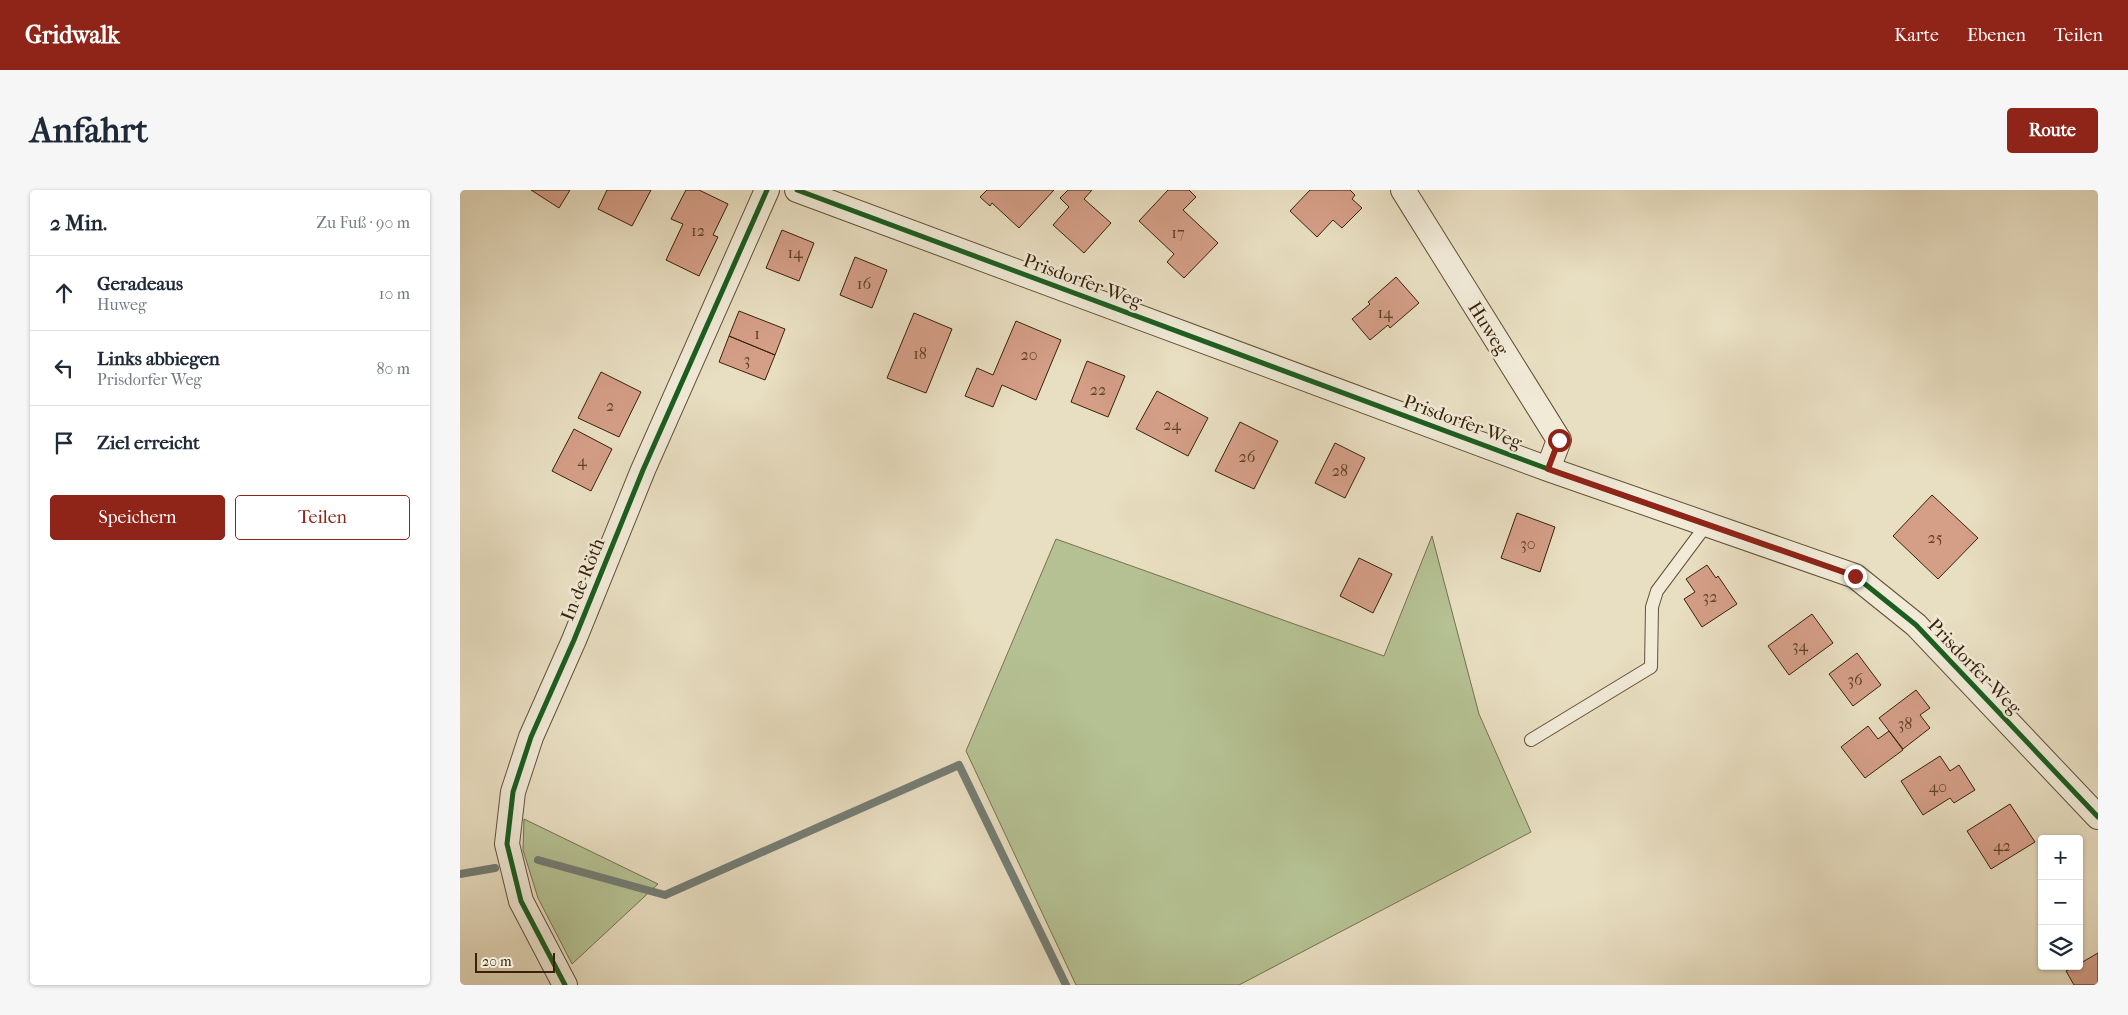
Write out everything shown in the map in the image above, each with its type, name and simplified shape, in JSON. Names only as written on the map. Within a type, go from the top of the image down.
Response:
[{"type":"street","name":"In de Röth","points":[[565,985],[521,901],[507,844],[513,792],[531,737],[574,640],[643,470],[767,190]]},
{"type":"street","name":"Prisdorfer Weg","points":[[797,190],[1548,469],[1855,576],[1916,625],[2098,817]]},
{"type":"street","name":"Huweg","points":[[1403,190],[1559,440],[1548,469]]},
{"type":"lane","points":[[1532,740],[1651,667],[1652,607],[1657,591],[1707,524]]},
{"type":"green space","points":[[1432,536],[1479,714],[1531,832],[1239,985],[1076,985],[966,751],[1056,539],[1384,656]]},
{"type":"green space","points":[[524,819],[658,884],[572,964],[538,898],[523,850]]},
{"type":"building","points":[[531,190],[570,190],[559,208]]},
{"type":"building","points":[[607,190],[651,190],[632,226],[598,209]]},
{"type":"building","points":[[686,190],[699,190],[728,204],[713,235],[718,237],[699,276],[666,260],[683,224],[671,219]]},
{"type":"building","points":[[987,190],[1054,190],[1019,228],[992,203],[990,206],[980,197]]},
{"type":"building","points":[[1068,190],[1092,190],[1084,199],[1111,223],[1084,253],[1053,225],[1069,207],[1060,198]]},
{"type":"building","points":[[1168,190],[1189,190],[1196,197],[1183,210],[1218,243],[1184,278],[1167,262],[1174,254],[1139,221]]},
{"type":"building","points":[[1310,190],[1350,190],[1355,195],[1352,199],[1362,208],[1342,228],[1333,220],[1317,237],[1290,211]]},
{"type":"building","points":[[782,230],[814,243],[799,281],[766,268]]},
{"type":"building","points":[[855,257],[887,270],[872,308],[840,295]]},
{"type":"building","points":[[1396,277],[1419,303],[1390,328],[1388,325],[1370,340],[1352,319],[1370,304],[1368,302]]},
{"type":"building","points":[[739,311],[785,329],[775,355],[729,336]]},
{"type":"building","points":[[914,313],[952,329],[926,393],[887,378]]},
{"type":"building","points":[[1016,321],[1061,340],[1036,400],[1002,385],[993,407],[965,396],[977,368],[993,375]]},
{"type":"building","points":[[729,336],[775,355],[765,380],[719,362]]},
{"type":"building","points":[[1087,361],[1125,376],[1108,417],[1071,402]]},
{"type":"building","points":[[601,372],[641,392],[619,437],[578,418]]},
{"type":"building","points":[[1157,391],[1208,418],[1188,456],[1136,429]]},
{"type":"building","points":[[1240,422],[1278,441],[1254,489],[1215,471]]},
{"type":"building","points":[[574,429],[612,449],[591,491],[552,471]]},
{"type":"building","points":[[1335,443],[1365,458],[1345,498],[1315,483]]},
{"type":"building","points":[[1932,495],[1978,538],[1938,579],[1893,536]]},
{"type":"building","points":[[1517,513],[1555,527],[1540,572],[1501,558]]},
{"type":"building","points":[[1359,558],[1392,574],[1373,613],[1340,596]]},
{"type":"building","points":[[1707,565],[1716,578],[1718,576],[1737,604],[1702,627],[1684,599],[1695,592],[1686,579]]},
{"type":"building","points":[[1812,614],[1833,643],[1789,675],[1768,646]]},
{"type":"building","points":[[1857,653],[1881,685],[1853,706],[1829,674]]},
{"type":"building","points":[[1916,690],[1930,708],[1920,715],[1930,728],[1903,749],[1879,718]]},
{"type":"building","points":[[1868,726],[1878,739],[1889,731],[1903,750],[1865,778],[1841,747]]},
{"type":"building","points":[[1940,756],[1950,771],[1959,765],[1975,790],[1954,803],[1950,798],[1923,815],[1901,781]]},
{"type":"building","points":[[2010,804],[2035,842],[1991,869],[1967,831]]},
{"type":"building","points":[[2098,953],[2098,985],[2074,985],[2066,971],[2083,970],[2083,962]]},
{"type":"waterway","points":[[538,860],[665,895],[959,765],[1066,985]]},
{"type":"waterway","points":[[460,874],[495,868]]},
{"type":"cycle path","points":[[565,985],[521,901],[507,844],[513,792],[531,737],[574,640],[643,470],[767,190]]},
{"type":"cycle path","points":[[797,190],[1548,469],[1855,576],[1916,625],[2098,817]]},
{"type":"route","points":[[1559,440],[1548,469],[1855,576]]}]
